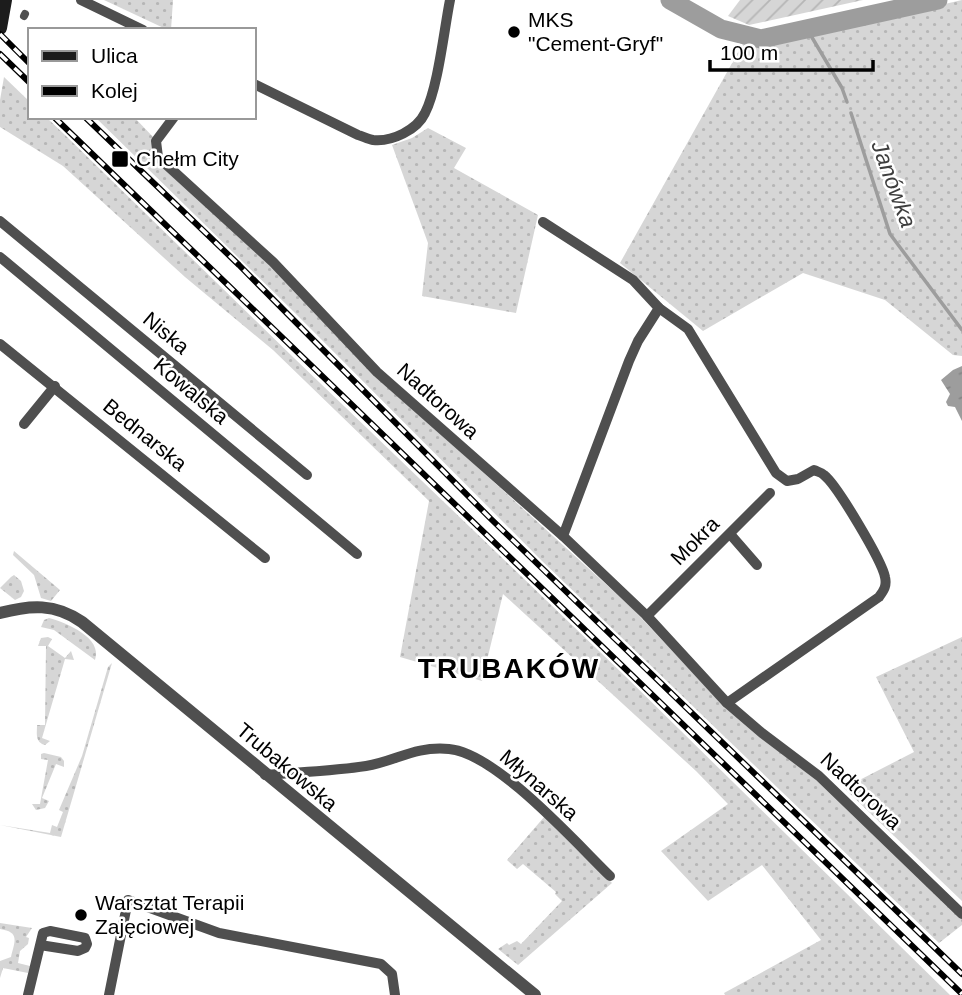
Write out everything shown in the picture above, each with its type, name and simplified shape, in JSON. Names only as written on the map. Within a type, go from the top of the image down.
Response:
[{"type":"main road","points":[[0,29],[5,0]]},
{"type":"street","points":[[81,0],[139,28]]},
{"type":"street","points":[[256,85],[373,140],[404,133],[425,114],[432,95],[450,0]]},
{"type":"street","name":"Nadtorowa","points":[[172,119],[156,141],[158,157],[273,262],[377,372],[563,536],[647,616],[727,703],[819,776],[962,914]]},
{"type":"street","name":"Niska","points":[[0,221],[307,475]]},
{"type":"street","points":[[543,222],[633,280],[659,308],[688,329],[776,473],[787,481],[798,479],[814,470],[824,475],[880,564],[886,579],[885,589],[879,597],[727,703]]},
{"type":"street","name":"Kowalska","points":[[0,257],[357,554]]},
{"type":"street","points":[[563,536],[629,361],[659,308]]},
{"type":"street","name":"Bednarska","points":[[0,344],[265,558]]},
{"type":"street","points":[[24,424],[54,386]]},
{"type":"street","name":"Mokra","points":[[647,616],[770,493]]},
{"type":"street","points":[[730,534],[757,565]]},
{"type":"street","name":"Trubakowska","points":[[0,613],[45,606],[75,617],[535,995]]},
{"type":"street","name":"Młynarska","points":[[265,775],[368,765],[415,750],[451,749],[482,760],[513,783],[610,876]]},
{"type":"street","points":[[109,995],[128,900],[219,933],[381,964],[392,974],[396,995]]},
{"type":"street","points":[[29,995],[40,945]]},
{"type":"shaded area","points":[[104,0],[173,0],[171,28],[164,28]]},
{"type":"shaded area","points":[[740,0],[863,0],[749,25],[728,16]]},
{"type":"shaded area","points":[[962,0],[962,356],[953,355],[885,300],[803,273],[703,331],[620,263],[745,40],[764,46]]},
{"type":"shaded area","points":[[4,77],[28,100],[28,119],[48,119],[66,136],[624,675],[950,995],[725,995],[724,993],[821,940],[762,865],[708,901],[661,851],[728,804],[696,771],[503,594],[482,681],[400,657],[429,501],[273,350],[185,277],[63,166],[0,127],[0,100]]},
{"type":"shaded area","points":[[97,119],[136,119],[154,138],[158,157],[272,264],[375,374],[631,607],[726,708],[818,779],[962,919],[962,925],[939,943],[541,560]]},
{"type":"shaded area","points":[[428,128],[466,148],[454,168],[538,215],[516,313],[422,296],[428,243],[392,145],[412,138]]},
{"type":"shaded area","points":[[14,551],[60,590],[51,601],[41,598],[34,575],[13,555]]},
{"type":"shaded area","points":[[14,575],[21,581],[24,591],[21,597],[15,600],[0,588]]},
{"type":"shaded area","points":[[49,618],[74,628],[89,638],[96,652],[95,660],[54,630],[41,627],[44,620]]},
{"type":"shaded area","points":[[962,637],[962,901],[844,788],[914,752],[876,677]]},
{"type":"shaded area","points":[[41,638],[52,639],[48,646],[65,658],[71,651],[74,660],[65,659],[42,738],[50,741],[45,745],[38,740],[37,725],[45,725],[46,646],[38,646]]},
{"type":"shaded area","points":[[112,663],[61,837],[0,825],[50,833],[52,825],[57,827],[63,812],[59,810],[82,756],[108,667]]},
{"type":"shaded area","points":[[41,754],[61,757],[64,767],[56,764],[42,798],[49,801],[45,808],[36,810],[32,804],[40,804],[48,760],[41,759]]},
{"type":"shaded area","points":[[545,816],[612,883],[518,965],[498,949],[507,943],[509,945],[517,941],[521,944],[562,901],[556,892],[523,864],[517,869],[507,860]]},
{"type":"shaded area","points":[[0,923],[32,928],[26,937],[29,938],[28,944],[20,951],[18,963],[30,966],[28,973],[3,968],[0,978],[0,961],[11,957],[15,942],[11,932],[0,929]]},
{"type":"water","points":[[962,366],[962,421],[955,407],[948,406],[946,402],[950,394],[941,380]]},
{"type":"waterway","points":[[670,0],[721,29],[761,39],[938,0]]},
{"type":"waterway","name":"Janówka","points":[[807,29],[842,88],[847,102]]},
{"type":"waterway","name":"Janówka","points":[[851,113],[890,234],[962,330]]},
{"type":"railway","points":[[0,34],[28,62]]},
{"type":"railway","points":[[0,54],[28,81]]},
{"type":"railway","points":[[56,119],[962,994]]},
{"type":"railway","points":[[87,119],[239,265],[491,519],[962,974]]},
{"type":"place","name":"MKS \"Cement-Gryf\"","points":[[514,32]]},
{"type":"place","name":"Chełm City","points":[[120,159]]},
{"type":"place","name":"Warsztat Terapii Zajęciowej","points":[[81,915]]},
{"type":"district","name":"TRUBAKÓW","points":[[509,668]]}]
